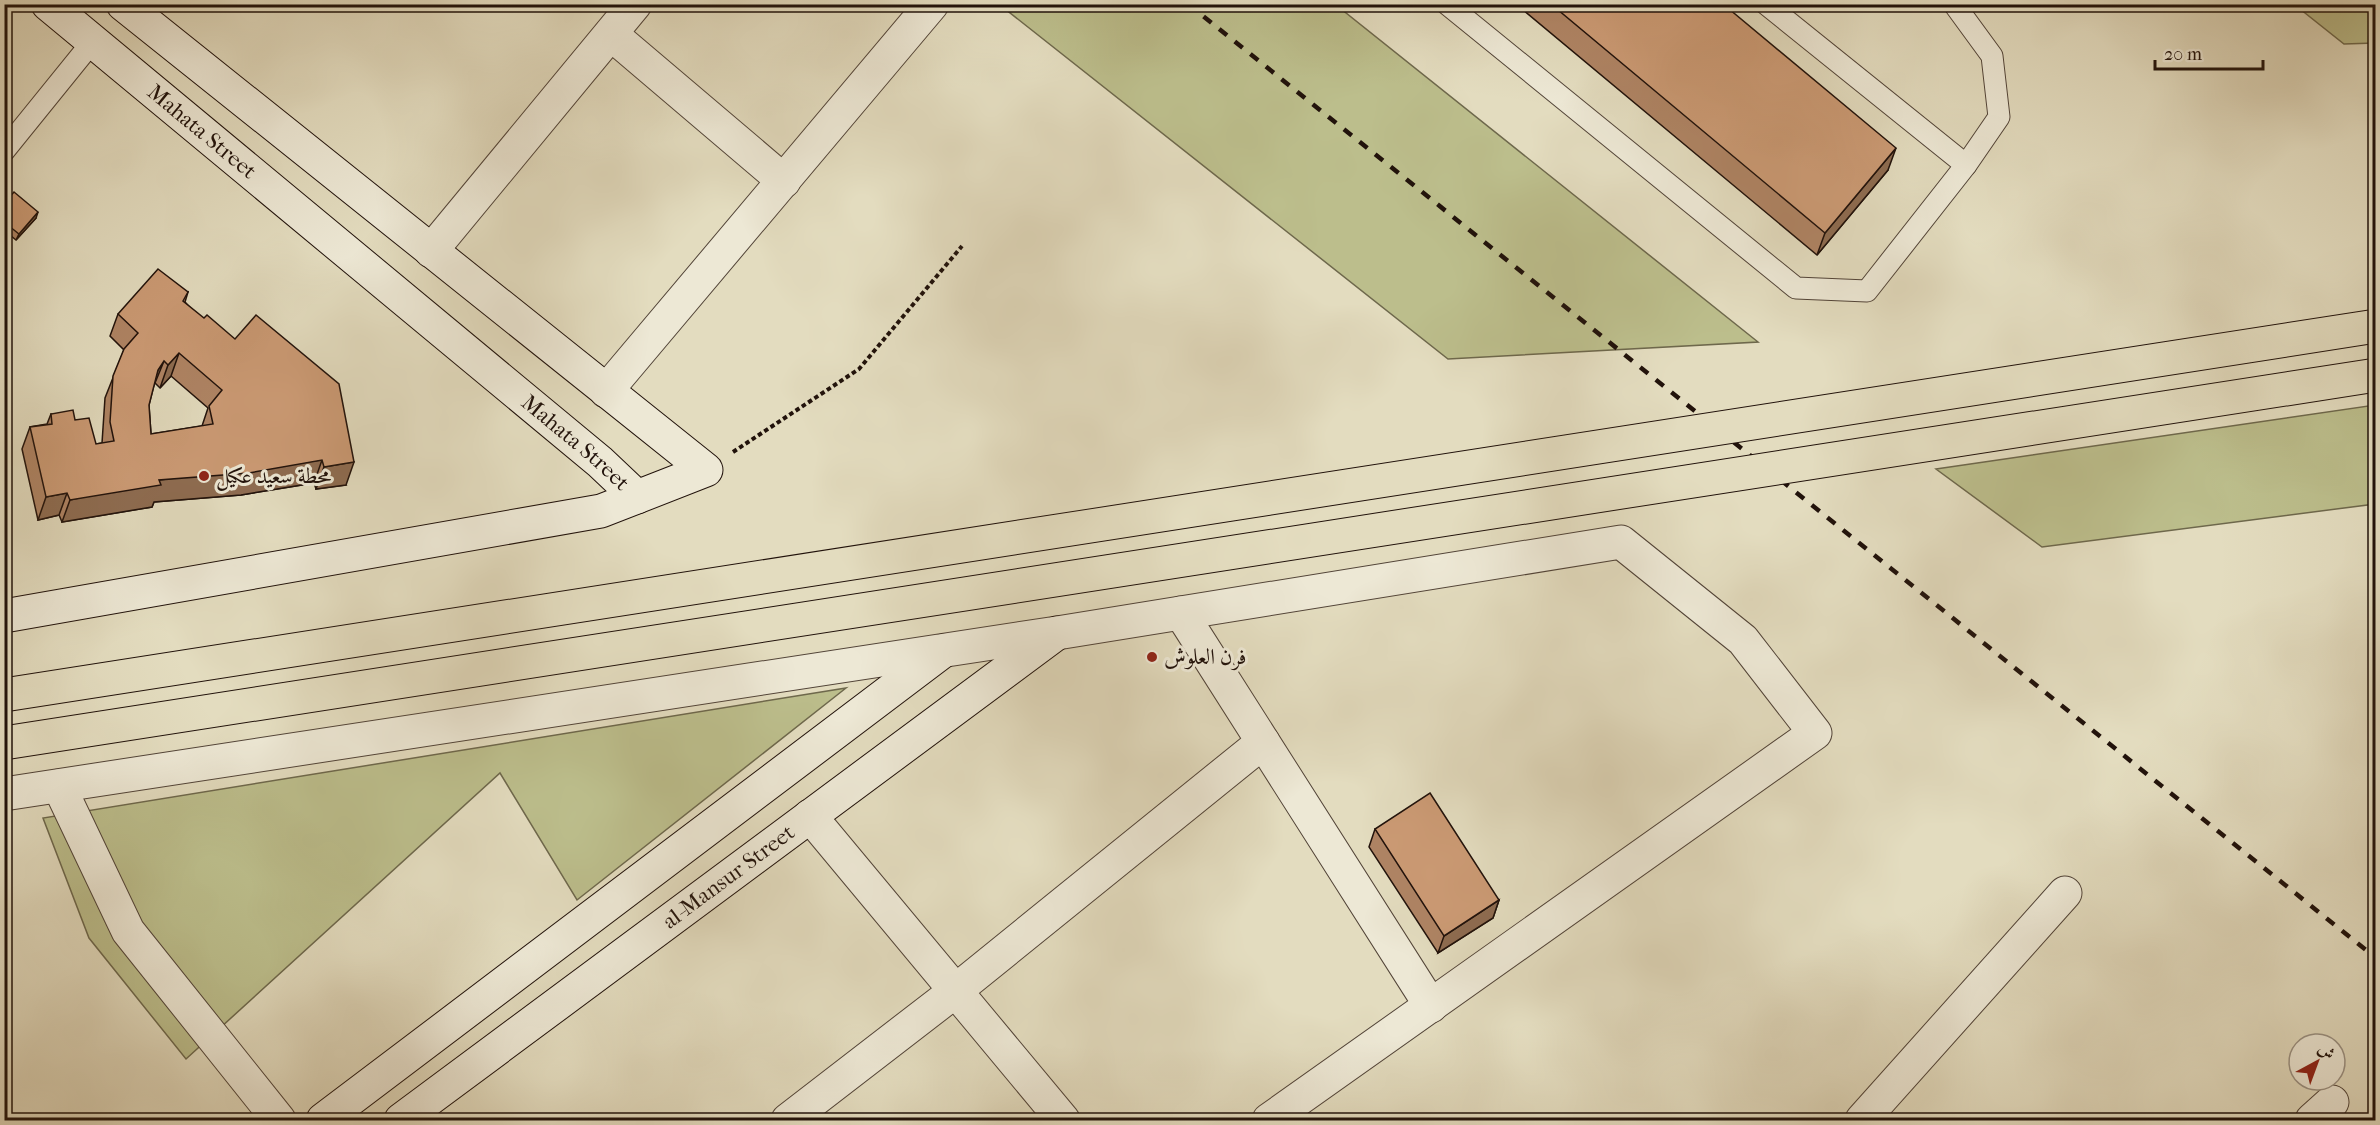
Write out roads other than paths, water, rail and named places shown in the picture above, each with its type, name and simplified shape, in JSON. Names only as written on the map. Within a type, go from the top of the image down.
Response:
[{"type":"main road","points":[[4,695],[2376,326]]},
{"type":"main road","points":[[4,743],[2376,375]]},
{"type":"street","name":"Mahata Street","points":[[48,4],[600,462],[637,497],[706,470],[606,390]]},
{"type":"street","points":[[123,4],[606,390],[932,4]]},
{"type":"street","points":[[431,251],[635,4]]},
{"type":"street","points":[[611,34],[784,181]]},
{"type":"street","points":[[4,616],[601,511],[637,497]]},
{"type":"street","points":[[4,794],[943,651],[1621,542],[1743,640],[1815,733],[1269,1120]]},
{"type":"street","points":[[1181,613],[1431,1006]]},
{"type":"street","name":"al-Mansur Street","points":[[401,1120],[1057,633]]},
{"type":"street","points":[[322,1120],[943,651]]},
{"type":"street","points":[[788,1120],[954,992],[1263,742]]},
{"type":"street","points":[[59,786],[128,931],[279,1120]]},
{"type":"street","points":[[810,816],[954,992],[1063,1120]]},
{"type":"street","points":[[1862,1120],[2065,893]]},
{"type":"lane","points":[[1447,4],[1796,288],[1867,291],[1966,165],[1999,117],[1992,56],[1954,4]]},
{"type":"lane","points":[[1766,4],[1966,165]]},
{"type":"lane","points":[[4,151],[93,41]]},
{"type":"railway","points":[[1188,4],[2376,958]]},
{"type":"place","name":"محطة سعيد عكيل","points":[[204,476]]},
{"type":"place","name":"فرن العلوش","points":[[1152,657]]}]
